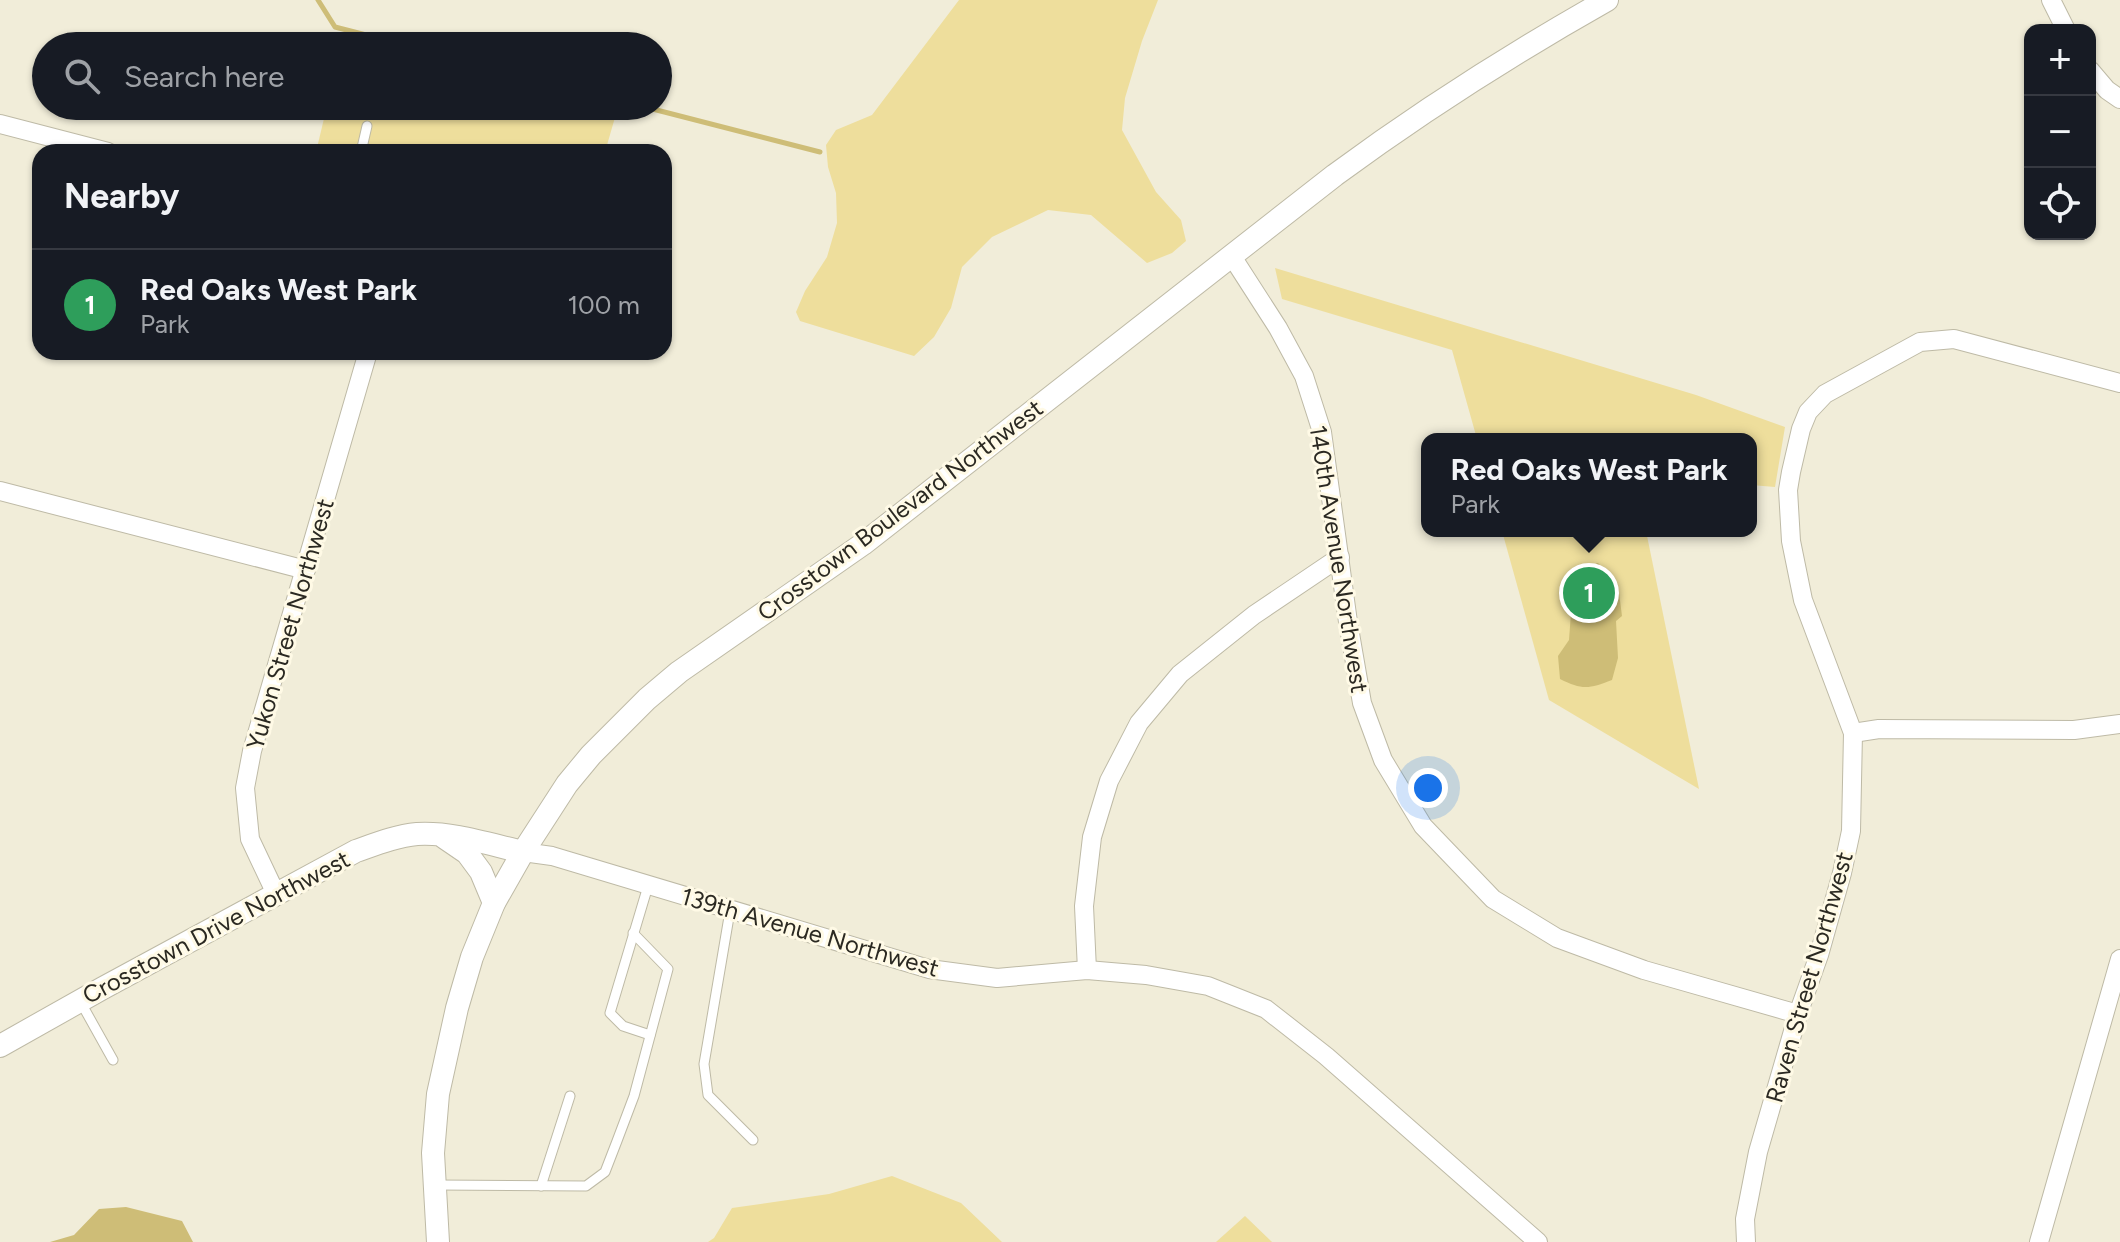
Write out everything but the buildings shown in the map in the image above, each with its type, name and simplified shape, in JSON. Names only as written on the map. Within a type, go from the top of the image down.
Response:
[{"type":"street","name":"Crosstown Boulevard Northwest","points":[[438,1242],[433,1153],[438,1094],[472,957],[494,903],[523,852],[567,784],[611,733],[647,699],[712,648],[815,579],[910,507],[1288,210],[1396,131],[1492,68],[1607,0]]},
{"type":"street","points":[[2051,0],[2063,24]]},
{"type":"street","points":[[2096,77],[2120,99]]},
{"type":"street","points":[[0,124],[77,144]]},
{"type":"street","name":"140th Avenue Northwest","points":[[1231,255],[1278,328],[1304,376],[1322,432],[1362,703],[1383,760],[1423,826],[1493,899],[1557,938],[1644,970],[1798,1014]]},
{"type":"street","name":"Raven Street Northwest","points":[[1746,1242],[1745,1219],[1758,1152],[1798,1014],[1823,941],[1851,831],[1853,733],[1803,600],[1791,541],[1788,490],[1801,429],[1808,412],[1825,394],[1920,342],[1954,339],[2120,383]]},
{"type":"street","name":"Yukon Street Northwest","points":[[276,894],[250,839],[245,788],[252,751],[366,360]]},
{"type":"street","points":[[0,491],[306,570]]},
{"type":"street","points":[[1087,970],[1084,906],[1092,837],[1109,781],[1139,723],[1180,674],[1254,615],[1340,557]]},
{"type":"street","points":[[1853,733],[1879,729],[2074,730],[2120,724]]},
{"type":"street","name":"Crosstown Drive Northwest","points":[[0,1046],[356,851],[388,839],[416,834],[441,835],[523,852]]},
{"type":"street","points":[[441,835],[467,853],[481,872],[494,903]]},
{"type":"street","name":"139th Avenue Northwest","points":[[523,852],[552,856],[929,969],[997,978],[1087,970],[1146,975],[1208,986],[1266,1009],[1326,1056],[1538,1242]]},
{"type":"street","points":[[2039,1242],[2120,959]]},
{"type":"lane","points":[[363,144],[367,126]]},
{"type":"lane","points":[[648,886],[610,1013],[623,1026],[650,1035]]},
{"type":"lane","points":[[730,911],[704,1064],[708,1095],[753,1140]]},
{"type":"lane","points":[[433,1185],[586,1186],[605,1172],[634,1096],[668,969],[633,933]]},
{"type":"lane","points":[[80,1001],[113,1060]]},
{"type":"lane","points":[[541,1186],[570,1096]]},
{"type":"shaded area","points":[[959,0],[1158,0],[1125,98],[1122,130],[1156,192],[1181,220],[1186,241],[1172,253],[1147,263],[1091,215],[1048,210],[992,237],[962,267],[951,308],[934,337],[914,356],[800,321],[796,312],[805,291],[827,257],[837,223],[836,193],[828,167],[826,145],[836,130],[872,115]]},
{"type":"shaded area","points":[[324,120],[614,120],[607,144],[318,144]]},
{"type":"shaded area","points":[[1275,268],[1696,395],[1785,427],[1775,487],[1757,486],[1757,433],[1475,433],[1452,350],[1282,299]]},
{"type":"shaded area","points":[[1504,537],[1647,537],[1699,789],[1549,700]]},
{"type":"shaded area","points":[[1598,563],[1618,585],[1622,616],[1616,621],[1618,658],[1612,680],[1580,687],[1560,679],[1558,656],[1569,640],[1574,571]]},
{"type":"shaded area","points":[[892,1176],[961,1203],[1002,1242],[708,1242],[714,1238],[732,1208],[829,1194]]},
{"type":"shaded area","points":[[126,1207],[182,1221],[193,1242],[50,1242],[74,1235],[99,1209]]},
{"type":"shaded area","points":[[1245,1216],[1272,1242],[1216,1242]]},
{"type":"waterway","points":[[318,0],[335,27],[354,32]]},
{"type":"waterway","points":[[672,114],[820,152]]},
{"type":"place","name":"Red Oaks West Park","points":[[1589,593]]}]
